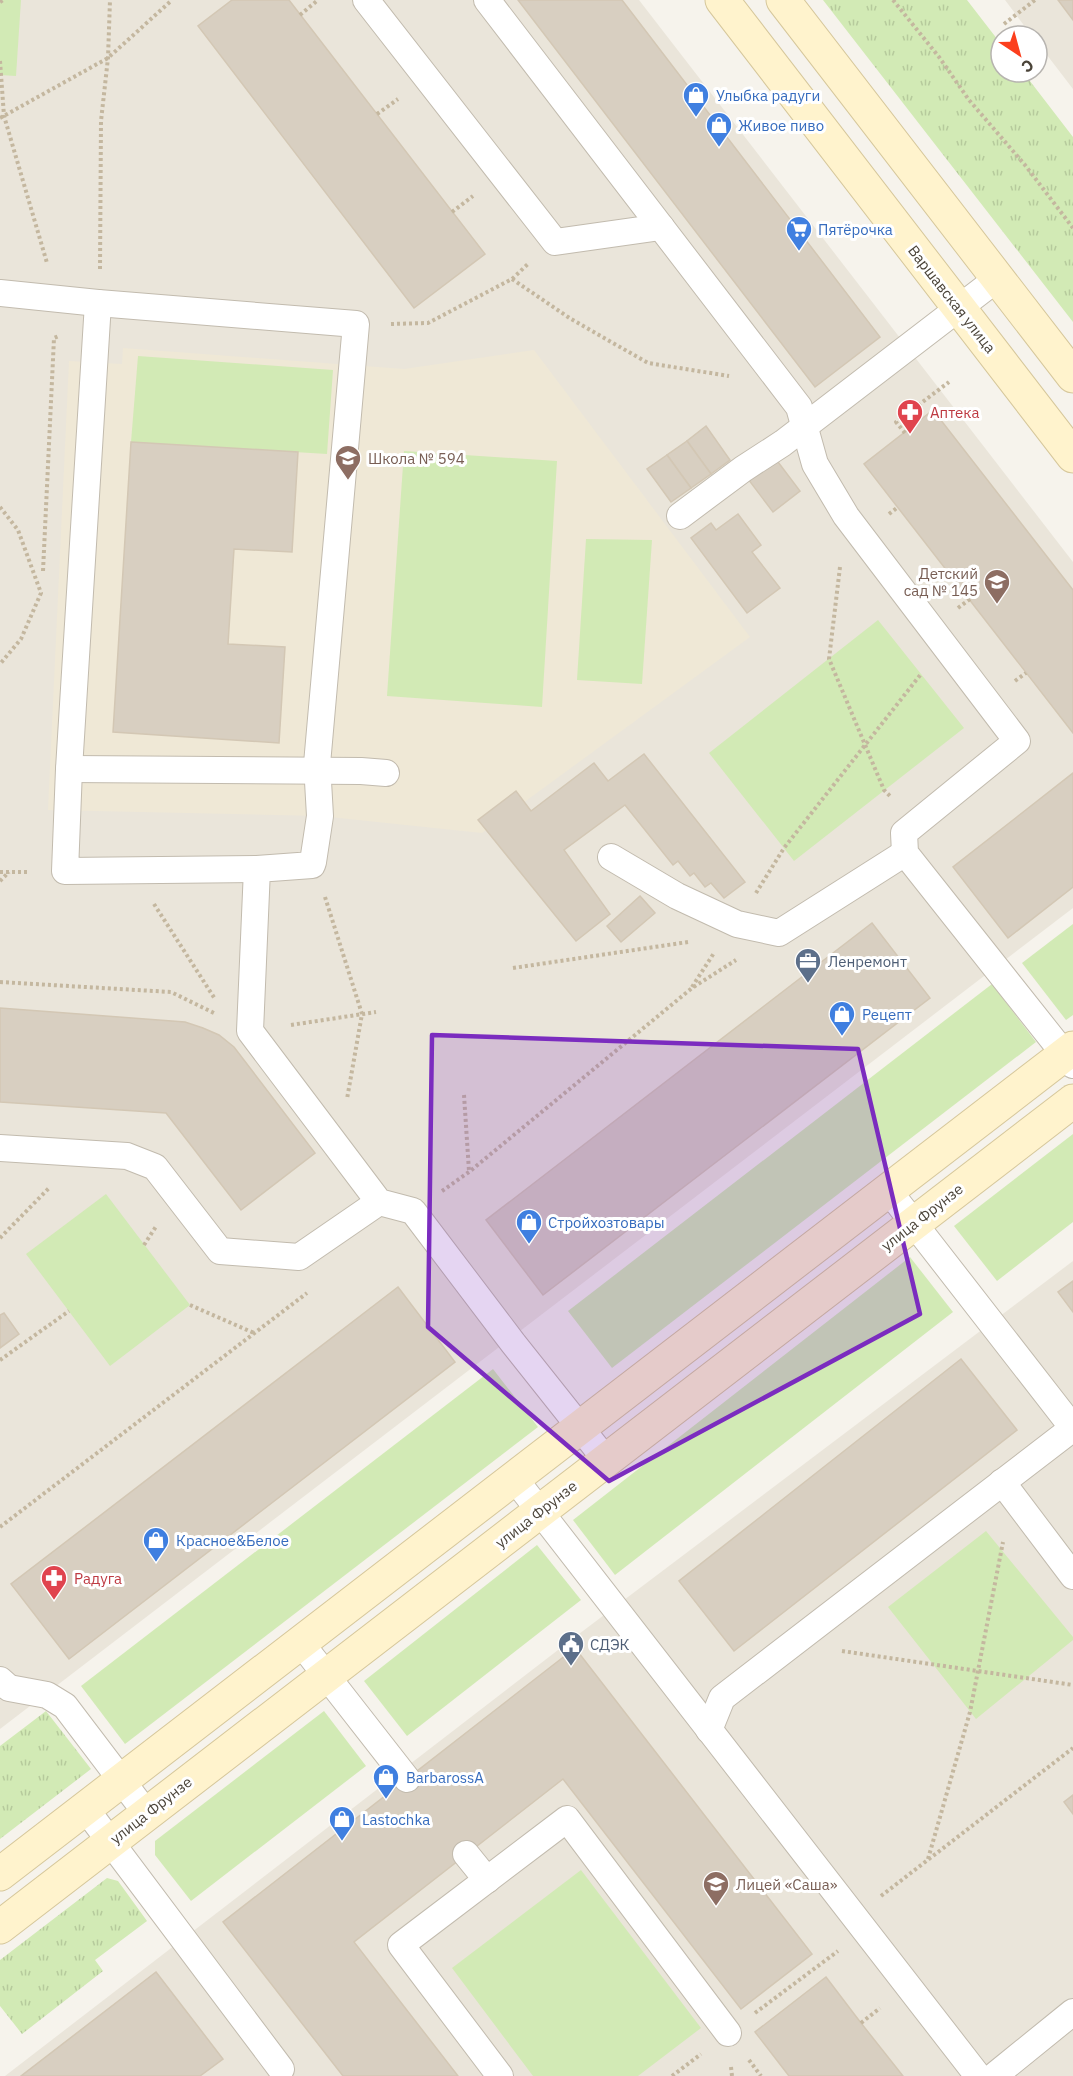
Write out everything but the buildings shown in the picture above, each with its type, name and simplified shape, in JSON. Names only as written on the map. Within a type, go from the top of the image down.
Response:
[{"type":"street","points":[[783,0],[1073,376]]},
{"type":"street","name":"Варшавская улица","points":[[731,3],[958,307],[1073,456]]},
{"type":"street","points":[[0,1874],[888,1190],[1070,1056]]},
{"type":"street","name":"улица Фрунзе","points":[[0,1927],[1073,1101]]},
{"type":"lane","points":[[366,0],[555,242],[662,227]]},
{"type":"lane","points":[[488,0],[800,407],[815,464],[846,516],[1017,741],[904,833],[905,853],[1070,1056]]},
{"type":"lane","points":[[681,516],[998,278]]},
{"type":"lane","points":[[0,293],[356,324],[317,771],[320,816],[312,865],[257,869],[65,871],[69,769],[98,303]]},
{"type":"lane","points":[[69,769],[386,773]]},
{"type":"lane","points":[[610,857],[731,930],[779,933],[905,853]]},
{"type":"lane","points":[[257,869],[239,1025],[338,1147],[379,1202],[413,1211],[513,1343],[606,1460]]},
{"type":"lane","points":[[0,1148],[127,1156],[155,1167],[220,1251],[299,1257],[379,1202]]},
{"type":"lane","points":[[709,1730],[722,1698],[1073,1428],[888,1190]]},
{"type":"lane","points":[[514,1478],[978,2076]]},
{"type":"lane","points":[[1002,1482],[1073,1576]]},
{"type":"lane","points":[[300,1642],[407,1779]]},
{"type":"lane","points":[[0,1680],[9,1688],[47,1695],[65,1706],[147,1814]]},
{"type":"lane","points":[[86,1808],[284,2074]]},
{"type":"lane","points":[[500,2076],[401,1945],[567,1819],[729,2033]]},
{"type":"lane","points":[[466,1854],[487,1880]]},
{"type":"lane","points":[[994,2076],[1073,2012]]},
{"type":"path","points":[[98,303],[101,121],[108,58],[110,0]]},
{"type":"path","points":[[2,117],[108,58],[172,0]]},
{"type":"path","points":[[300,15],[318,0]]},
{"type":"path","points":[[893,0],[939,57],[969,100],[1025,165],[1073,228]]},
{"type":"path","points":[[1004,24],[1035,0]]},
{"type":"path","points":[[0,61],[2,117],[57,299]]},
{"type":"path","points":[[356,324],[428,323],[512,279],[555,242]]},
{"type":"path","points":[[512,279],[571,319],[648,363],[783,385]]},
{"type":"path","points":[[905,433],[896,422],[949,382]]},
{"type":"path","points":[[0,507],[18,530],[41,593],[21,639],[0,664]]},
{"type":"path","points":[[846,516],[829,659],[884,790],[916,823]]},
{"type":"path","points":[[692,988],[783,848],[921,674]]},
{"type":"path","points":[[313,862],[362,1014],[338,1147]]},
{"type":"path","points":[[133,871],[239,1025]]},
{"type":"path","points":[[0,881],[9,872]]},
{"type":"path","points":[[513,968],[731,930]]},
{"type":"path","points":[[0,982],[171,992],[239,1025],[376,1012]]},
{"type":"path","points":[[464,1095],[469,1172]]},
{"type":"path","points":[[0,1238],[83,1153]]},
{"type":"path","points":[[190,1305],[254,1334]]},
{"type":"path","points":[[0,1360],[69,1311]]},
{"type":"path","points":[[928,1859],[970,1712],[1001,1550]]},
{"type":"path","points":[[794,1644],[1073,1684]]},
{"type":"path","points":[[672,2076],[729,2033],[859,1923],[928,1859],[1073,1748]]},
{"type":"highlighted area","points":[[432,1035],[858,1049],[920,1314],[609,1481],[428,1327]]},
{"type":"shaded area","points":[[0,0],[639,0],[1073,562],[1073,908],[0,1729]]},
{"type":"shaded area","points":[[1005,0],[1073,0],[1073,89],[1049,58],[1049,24],[1023,24]]},
{"type":"shaded area","name":"Школа № 594","points":[[123,348],[404,369],[534,350],[750,637],[482,833],[320,816],[48,810],[69,361],[122,364]]},
{"type":"shaded area","points":[[1073,1261],[1073,2076],[5,2076],[571,1640]]},
{"type":"green space","points":[[0,0],[21,0],[16,76],[0,75]]},
{"type":"green space","points":[[823,0],[967,0],[989,28],[989,84],[1032,84],[1073,137],[1073,322]]},
{"type":"green space","points":[[138,356],[333,370],[327,454],[131,442]]},
{"type":"green space","points":[[404,451],[557,461],[542,707],[387,696]]},
{"type":"green space","points":[[586,539],[652,540],[642,684],[577,680]]},
{"type":"green space","points":[[878,620],[964,728],[794,861],[709,753]]},
{"type":"green space","points":[[1073,924],[1073,1015],[1066,1020],[1022,963]]},
{"type":"green space","points":[[992,984],[1036,1042],[612,1368],[568,1311]]},
{"type":"green space","points":[[1073,1134],[1073,1222],[997,1281],[954,1226]]},
{"type":"green space","points":[[106,1194],[190,1305],[110,1366],[26,1254]]},
{"type":"green space","points":[[910,1257],[953,1312],[615,1575],[573,1520]]},
{"type":"green space","points":[[493,1369],[538,1427],[125,1744],[81,1686]]},
{"type":"green space","points":[[986,1531],[1073,1637],[1073,1640],[976,1719],[888,1607]]},
{"type":"green space","points":[[537,1545],[581,1600],[407,1736],[364,1681]]},
{"type":"green space","points":[[46,1711],[91,1769],[0,1839],[0,1746]]},
{"type":"green space","points":[[324,1711],[366,1766],[191,1901],[155,1855],[155,1841]]},
{"type":"green space","points":[[581,1870],[701,2028],[638,2076],[533,2076],[452,1968]]},
{"type":"green space","points":[[107,1878],[118,1881],[147,1921],[95,1960],[103,1971],[22,2034],[0,2006],[0,1960]]},
{"type":"place","name":"Улыбка радуги","points":[[696,118]]},
{"type":"place","name":"Живое пиво","points":[[719,148]]},
{"type":"place","name":"Пятёрочка","points":[[799,252]]},
{"type":"place","name":"Аптека","points":[[910,435]]},
{"type":"place","name":"Школа № 594","points":[[348,481]]},
{"type":"place","name":"Детский сад № 145","points":[[997,605]]},
{"type":"place","name":"Ленремонт","points":[[808,984]]},
{"type":"place","name":"Рецепт","points":[[842,1037]]},
{"type":"place","name":"Стройхозтовары","points":[[529,1245]]},
{"type":"place","name":"Красное&Белое","points":[[156,1563]]},
{"type":"place","name":"Радуга","points":[[54,1601]]},
{"type":"place","name":"СДЭК","points":[[571,1667]]},
{"type":"place","name":"BarbarossA","points":[[386,1800]]},
{"type":"place","name":"Lastochka","points":[[342,1842]]},
{"type":"place","name":"Лицей «Саша»","points":[[716,1907]]}]
